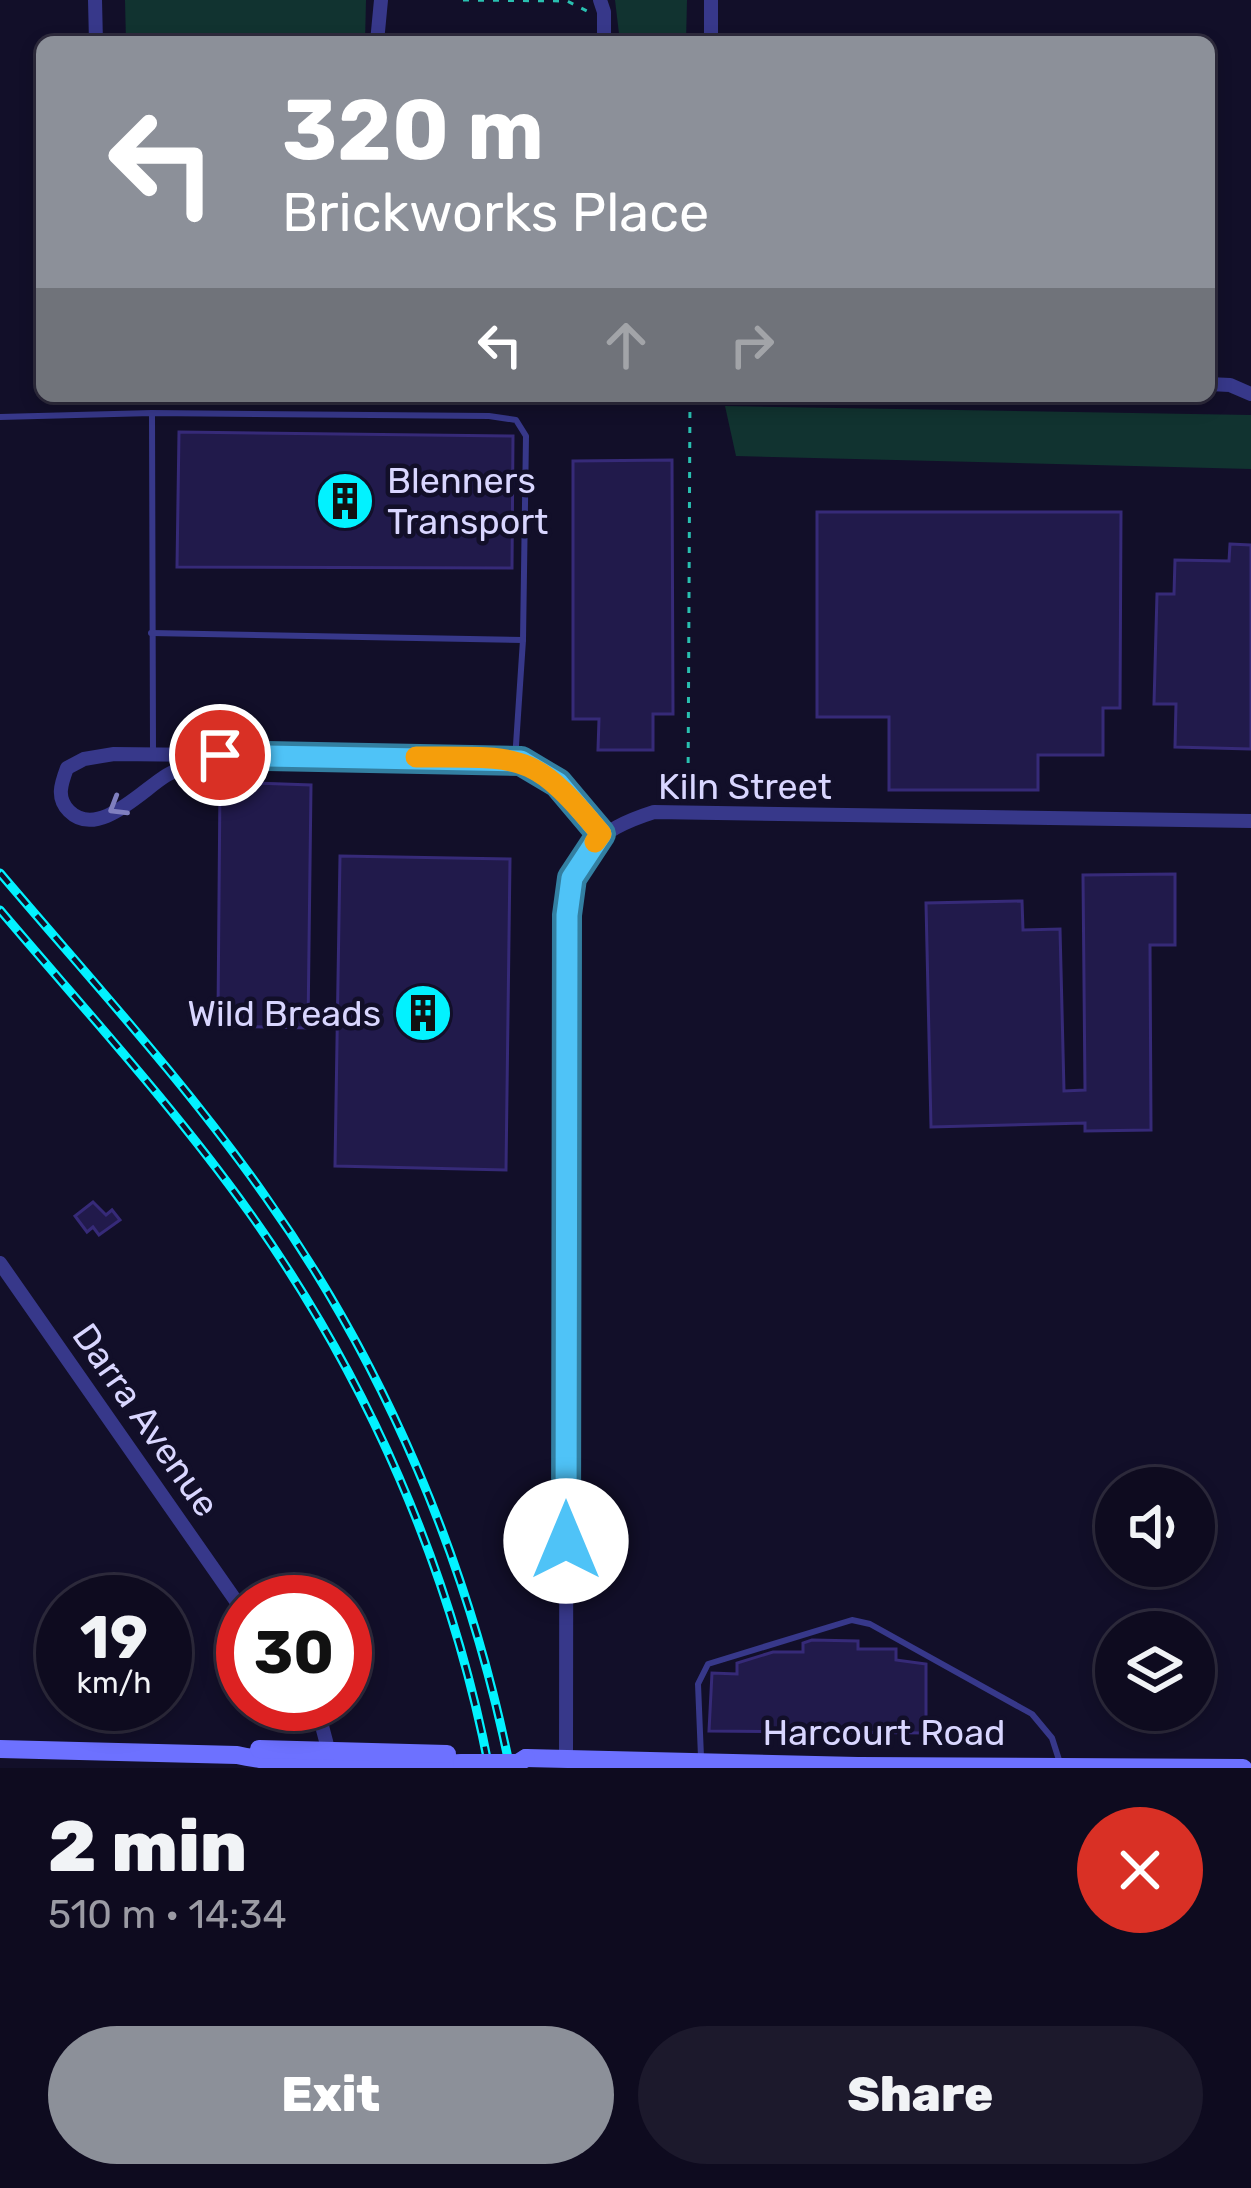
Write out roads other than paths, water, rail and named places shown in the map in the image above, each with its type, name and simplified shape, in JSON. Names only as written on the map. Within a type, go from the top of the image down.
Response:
[{"type":"main road","points":[[0,1749],[237,1755],[253,1760],[331,1757],[457,1762]]},
{"type":"main road","points":[[331,1757],[412,1767],[457,1762]]},
{"type":"main road","name":"Harcourt Road","points":[[457,1762],[518,1763],[526,1758],[566,1764],[1243,1768]]},
{"type":"street","points":[[94,0],[96,36]]},
{"type":"street","points":[[378,36],[381,0]]},
{"type":"street","points":[[600,0],[604,36]]},
{"type":"street","points":[[711,0],[711,36]]},
{"type":"street","points":[[1230,385],[1251,377]]},
{"type":"street","points":[[1215,384],[1251,394]]},
{"type":"street","points":[[220,755],[173,771],[108,816],[90,820],[75,817],[59,790],[67,768],[84,759],[114,754],[220,755],[515,760],[558,783],[601,834],[572,878],[567,915],[566,1764]]},
{"type":"street","name":"Kiln Street","points":[[601,834],[654,812],[1251,821]]},
{"type":"street","name":"Darra Avenue","points":[[0,1263],[218,1575]]},
{"type":"street","points":[[320,1731],[331,1757]]},
{"type":"lane","points":[[152,413],[153,754]]},
{"type":"lane","points":[[0,417],[152,413],[516,420],[526,436],[523,640],[515,760]]},
{"type":"lane","points":[[151,633],[523,640]]},
{"type":"lane","points":[[701,1764],[698,1684],[708,1664],[851,1620],[870,1624],[1032,1714],[1058,1748],[1061,1767]]},
{"type":"railway","points":[[0,873],[202,1112],[265,1196],[349,1328],[418,1469],[446,1542],[493,1692],[510,1768]]},
{"type":"railway","points":[[0,910],[190,1134],[249,1212],[331,1340],[399,1477],[427,1548],[473,1694],[489,1768]]},
{"type":"place","name":"Blenners Transport","points":[[345,501]]},
{"type":"place","name":"Wild Breads","points":[[423,1013]]}]
